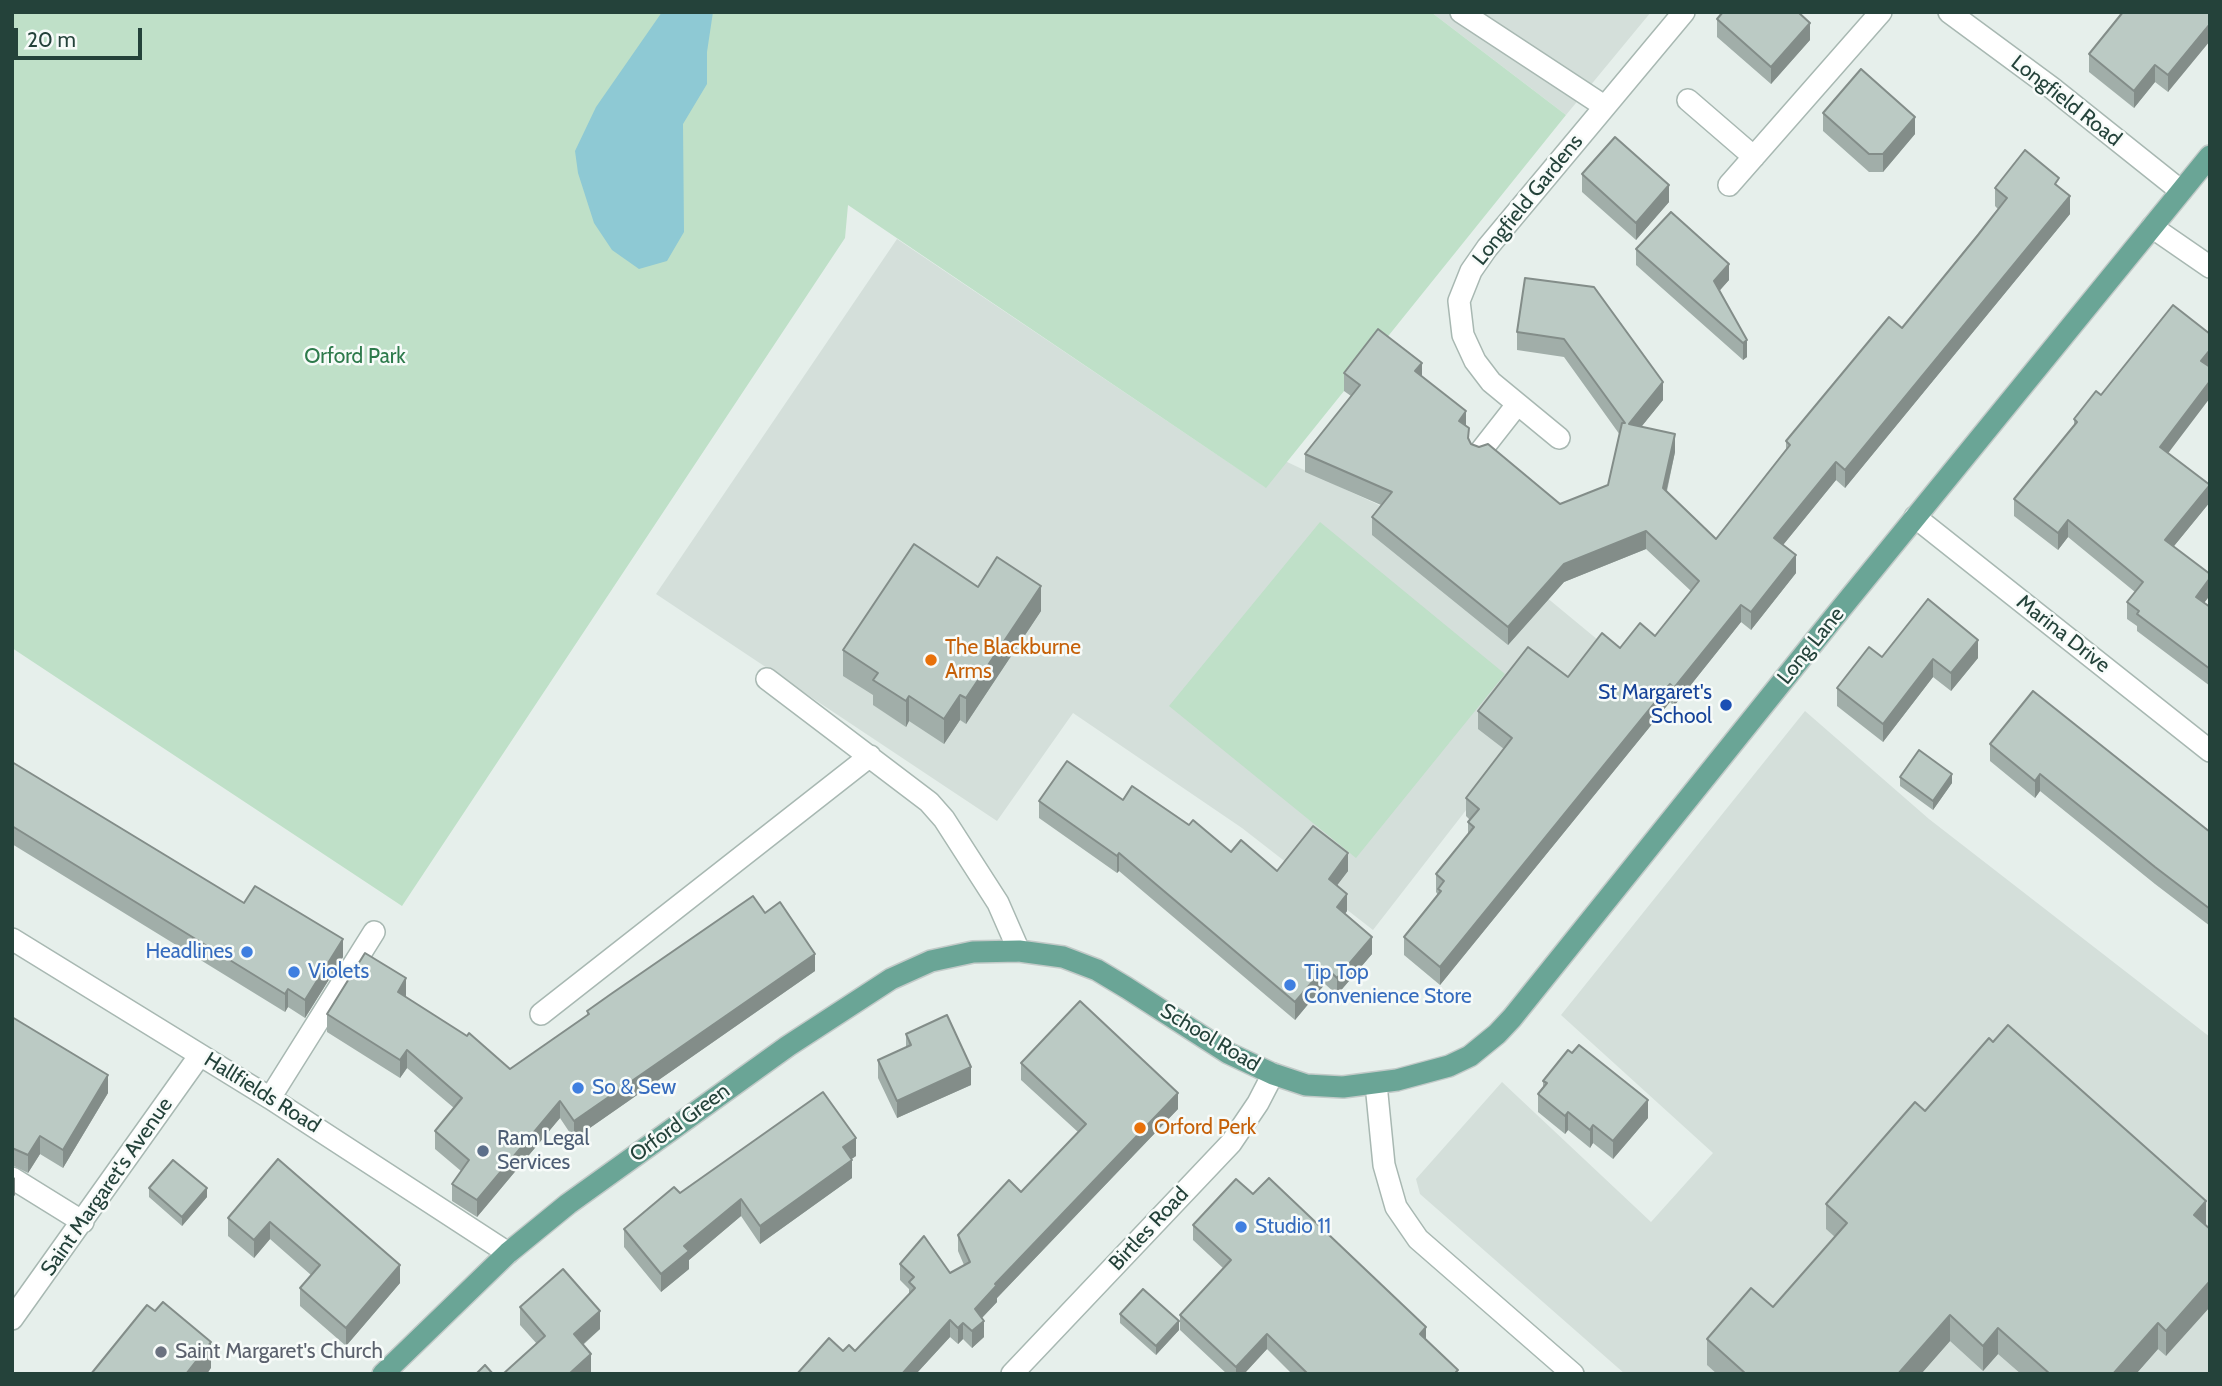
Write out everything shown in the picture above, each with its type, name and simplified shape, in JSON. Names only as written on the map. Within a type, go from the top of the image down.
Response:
[{"type":"main road","name":"Long Lane","points":[[1376,1084],[1449,1066],[1470,1056],[1497,1034],[2210,156]]},
{"type":"main road","name":"School Road","points":[[1019,951],[1063,957],[1097,971],[1228,1053],[1273,1074],[1306,1085],[1343,1087],[1376,1084]]},
{"type":"main road","name":"Orford Green","points":[[383,1374],[508,1253],[568,1205],[788,1046],[891,979],[931,961],[973,952],[1019,951]]},
{"type":"street","points":[[1461,12],[1605,106],[1684,12]]},
{"type":"street","points":[[1729,185],[1881,12]]},
{"type":"street","name":"Longfield Road","points":[[1949,12],[2052,88],[2181,191]]},
{"type":"street","points":[[1688,100],[1754,157]]},
{"type":"street","name":"Longfield Gardens","points":[[1559,438],[1490,382],[1475,361],[1463,334],[1459,300],[1471,271],[1487,247],[1605,106]]},
{"type":"street","points":[[2152,227],[2210,267]]},
{"type":"street","points":[[1480,452],[1516,405]]},
{"type":"street","name":"Marina Drive","points":[[1915,517],[2210,751]]},
{"type":"street","points":[[767,679],[929,802],[944,819],[998,903],[1019,951]]},
{"type":"street","points":[[541,1014],[870,756]]},
{"type":"street","points":[[270,1098],[374,932]]},
{"type":"street","name":"Hallfields Road","points":[[12,939],[270,1098],[508,1253]]},
{"type":"street","name":"Saint Margaret's Avenue","points":[[12,1319],[200,1055]]},
{"type":"street","name":"Birtles Road","points":[[1012,1374],[1231,1143],[1258,1103],[1273,1074]]},
{"type":"street","points":[[1376,1084],[1384,1165],[1395,1208],[1418,1239],[1573,1374]]},
{"type":"street","points":[[12,1178],[83,1222]]},
{"type":"shaded area","points":[[1431,12],[1651,12],[1566,115]]},
{"type":"shaded area","points":[[897,239],[1265,487],[1285,461],[1383,507],[1407,482],[1598,640],[1373,930],[1242,828],[1073,713],[997,821],[656,594]]},
{"type":"shaded area","points":[[1805,711],[1929,819],[2210,1037],[2210,1374],[1625,1374],[1420,1194],[1416,1179],[1502,1082],[1651,1222],[1713,1153],[1561,1015]]},
{"type":"green space","name":"Orford Park","points":[[12,12],[1431,12],[1566,115],[1266,488],[848,205],[845,238],[402,906],[12,648]]},
{"type":"green space","points":[[1320,522],[1505,674],[1356,858],[1169,706]]},
{"type":"water","points":[[662,12],[713,12],[707,52],[707,84],[683,124],[684,232],[667,261],[639,269],[612,250],[594,223],[578,173],[575,151],[596,107]]},
{"type":"building","points":[[1723,12],[1798,12],[1810,23],[1771,67],[1717,19]]},
{"type":"building","points":[[2123,12],[2210,12],[2210,24],[2168,75],[2155,65],[2134,91],[2089,54]]},
{"type":"building","points":[[1861,69],[1915,117],[1883,154],[1869,154],[1823,113]]},
{"type":"building","points":[[1615,137],[1669,185],[1636,223],[1582,174]]},
{"type":"building","points":[[2025,150],[2059,178],[2055,184],[2070,196],[1845,470],[1836,462],[1774,538],[1796,555],[1751,612],[1741,605],[1674,688],[1670,684],[1440,967],[1404,937],[1441,891],[1438,889],[1444,881],[1436,874],[1474,827],[1468,822],[1479,809],[1466,798],[1512,738],[1478,711],[1528,647],[1568,677],[1602,633],[1620,648],[1640,623],[1655,636],[1699,581],[1646,531],[1564,564],[1508,627],[1372,517],[1392,492],[1305,454],[1360,385],[1344,373],[1378,329],[1422,363],[1415,371],[1466,411],[1459,421],[1469,428],[1468,438],[1471,444],[1479,447],[1488,444],[1560,504],[1608,485],[1622,423],[1625,423],[1564,339],[1517,332],[1525,278],[1594,287],[1663,382],[1629,424],[1675,434],[1663,488],[1716,539],[1790,445],[1786,441],[1889,317],[1902,328],[1978,235],[2007,198],[1995,188]]},
{"type":"building","points":[[1671,212],[1729,264],[1714,281],[1747,340],[1743,343],[1636,249]]},
{"type":"building","points":[[2173,305],[2210,334],[2210,350],[2201,361],[2210,367],[2210,381],[2160,447],[2210,485],[2165,540],[2210,574],[2196,597],[2210,607],[2210,669],[2137,614],[2139,611],[2127,602],[2143,582],[2068,520],[2058,533],[2014,499],[2077,422],[2074,419],[2096,391],[2101,395]]},
{"type":"building","name":"The Blackburne Arms","points":[[914,544],[978,587],[997,557],[1041,586],[966,698],[960,695],[944,719],[909,696],[906,701],[873,680],[878,673],[843,650]]},
{"type":"building","points":[[1928,599],[1978,640],[1951,673],[1933,659],[1883,724],[1837,688],[1869,647],[1882,657]]},
{"type":"building","points":[[2033,691],[2210,832],[2210,909],[2040,774],[2035,781],[1990,744]]},
{"type":"building","points":[[1919,750],[1952,774],[1933,801],[1900,777]]},
{"type":"building","points":[[1067,761],[1123,800],[1132,786],[1189,825],[1193,820],[1231,852],[1241,840],[1277,871],[1313,826],[1348,853],[1329,879],[1347,894],[1337,907],[1372,937],[1337,978],[1325,967],[1295,1002],[1119,853],[1117,856],[1039,801]]},
{"type":"building","points":[[12,762],[244,903],[255,886],[343,939],[305,1000],[288,989],[285,994],[12,826]]},
{"type":"building","points":[[753,896],[765,913],[780,902],[815,954],[574,1121],[560,1101],[477,1200],[452,1184],[469,1160],[435,1131],[462,1098],[407,1050],[400,1060],[327,1014],[365,953],[406,978],[398,992],[467,1036],[469,1033],[510,1069],[589,1014],[587,1011]]},
{"type":"building","points":[[1080,1001],[1178,1093],[995,1284],[997,1285],[975,1309],[984,1321],[972,1331],[963,1323],[958,1328],[950,1320],[902,1374],[797,1374],[829,1338],[843,1351],[849,1345],[855,1351],[915,1288],[909,1282],[914,1277],[900,1264],[924,1236],[950,1273],[970,1262],[958,1235],[1009,1180],[1021,1192],[1086,1124],[1021,1063]]},
{"type":"building","points":[[947,1015],[971,1067],[897,1101],[878,1060],[911,1045],[906,1034]]},
{"type":"building","points":[[12,1017],[108,1075],[63,1150],[40,1136],[28,1155],[12,1148]]},
{"type":"building","points":[[2008,1025],[2206,1201],[2194,1215],[2210,1229],[2210,1281],[2166,1331],[2158,1323],[2113,1374],[2050,1374],[1998,1328],[1983,1346],[1950,1315],[1898,1374],[1746,1374],[1707,1339],[1751,1288],[1773,1307],[1847,1223],[1826,1204],[1915,1102],[1925,1111],[1989,1038],[1993,1042]]},
{"type":"building","points":[[1579,1045],[1648,1100],[1613,1141],[1593,1125],[1590,1130],[1568,1112],[1565,1116],[1538,1094],[1547,1083],[1543,1081],[1568,1050],[1572,1053]]},
{"type":"building","points":[[823,1092],[856,1138],[843,1147],[852,1160],[760,1226],[741,1199],[684,1246],[689,1251],[661,1274],[624,1229],[674,1187],[680,1193]]},
{"type":"building","points":[[278,1159],[400,1265],[346,1328],[300,1288],[320,1265],[270,1222],[254,1240],[228,1218]]},
{"type":"building","points":[[173,1160],[207,1188],[182,1217],[149,1188]]},
{"type":"building","points":[[1269,1178],[1426,1327],[1420,1334],[1458,1370],[1457,1374],[1308,1374],[1267,1334],[1236,1367],[1180,1315],[1231,1260],[1193,1225],[1236,1179],[1253,1194]]},
{"type":"building","points":[[563,1269],[600,1311],[574,1334],[591,1354],[569,1374],[503,1374],[545,1336],[520,1307]]},
{"type":"building","points":[[1143,1289],[1179,1321],[1156,1346],[1120,1314]]},
{"type":"building","points":[[163,1302],[211,1342],[186,1374],[91,1374],[147,1305],[155,1311]]},
{"type":"building","points":[[485,1365],[493,1374],[476,1374]]},
{"type":"place","name":"The Blackburne Arms","points":[[931,660]]},
{"type":"place","name":"St Margaret's School","points":[[1726,705]]},
{"type":"place","name":"Headlines","points":[[247,952]]},
{"type":"place","name":"Violets","points":[[294,972]]},
{"type":"place","name":"Tip Top Convenience Store","points":[[1290,985]]},
{"type":"place","name":"So & Sew","points":[[578,1088]]},
{"type":"place","name":"Orford Perk","points":[[1140,1128]]},
{"type":"place","name":"Ram Legal Services","points":[[483,1151]]},
{"type":"place","name":"Studio 11","points":[[1241,1227]]},
{"type":"place","name":"Saint Margaret's Church","points":[[161,1352]]}]
